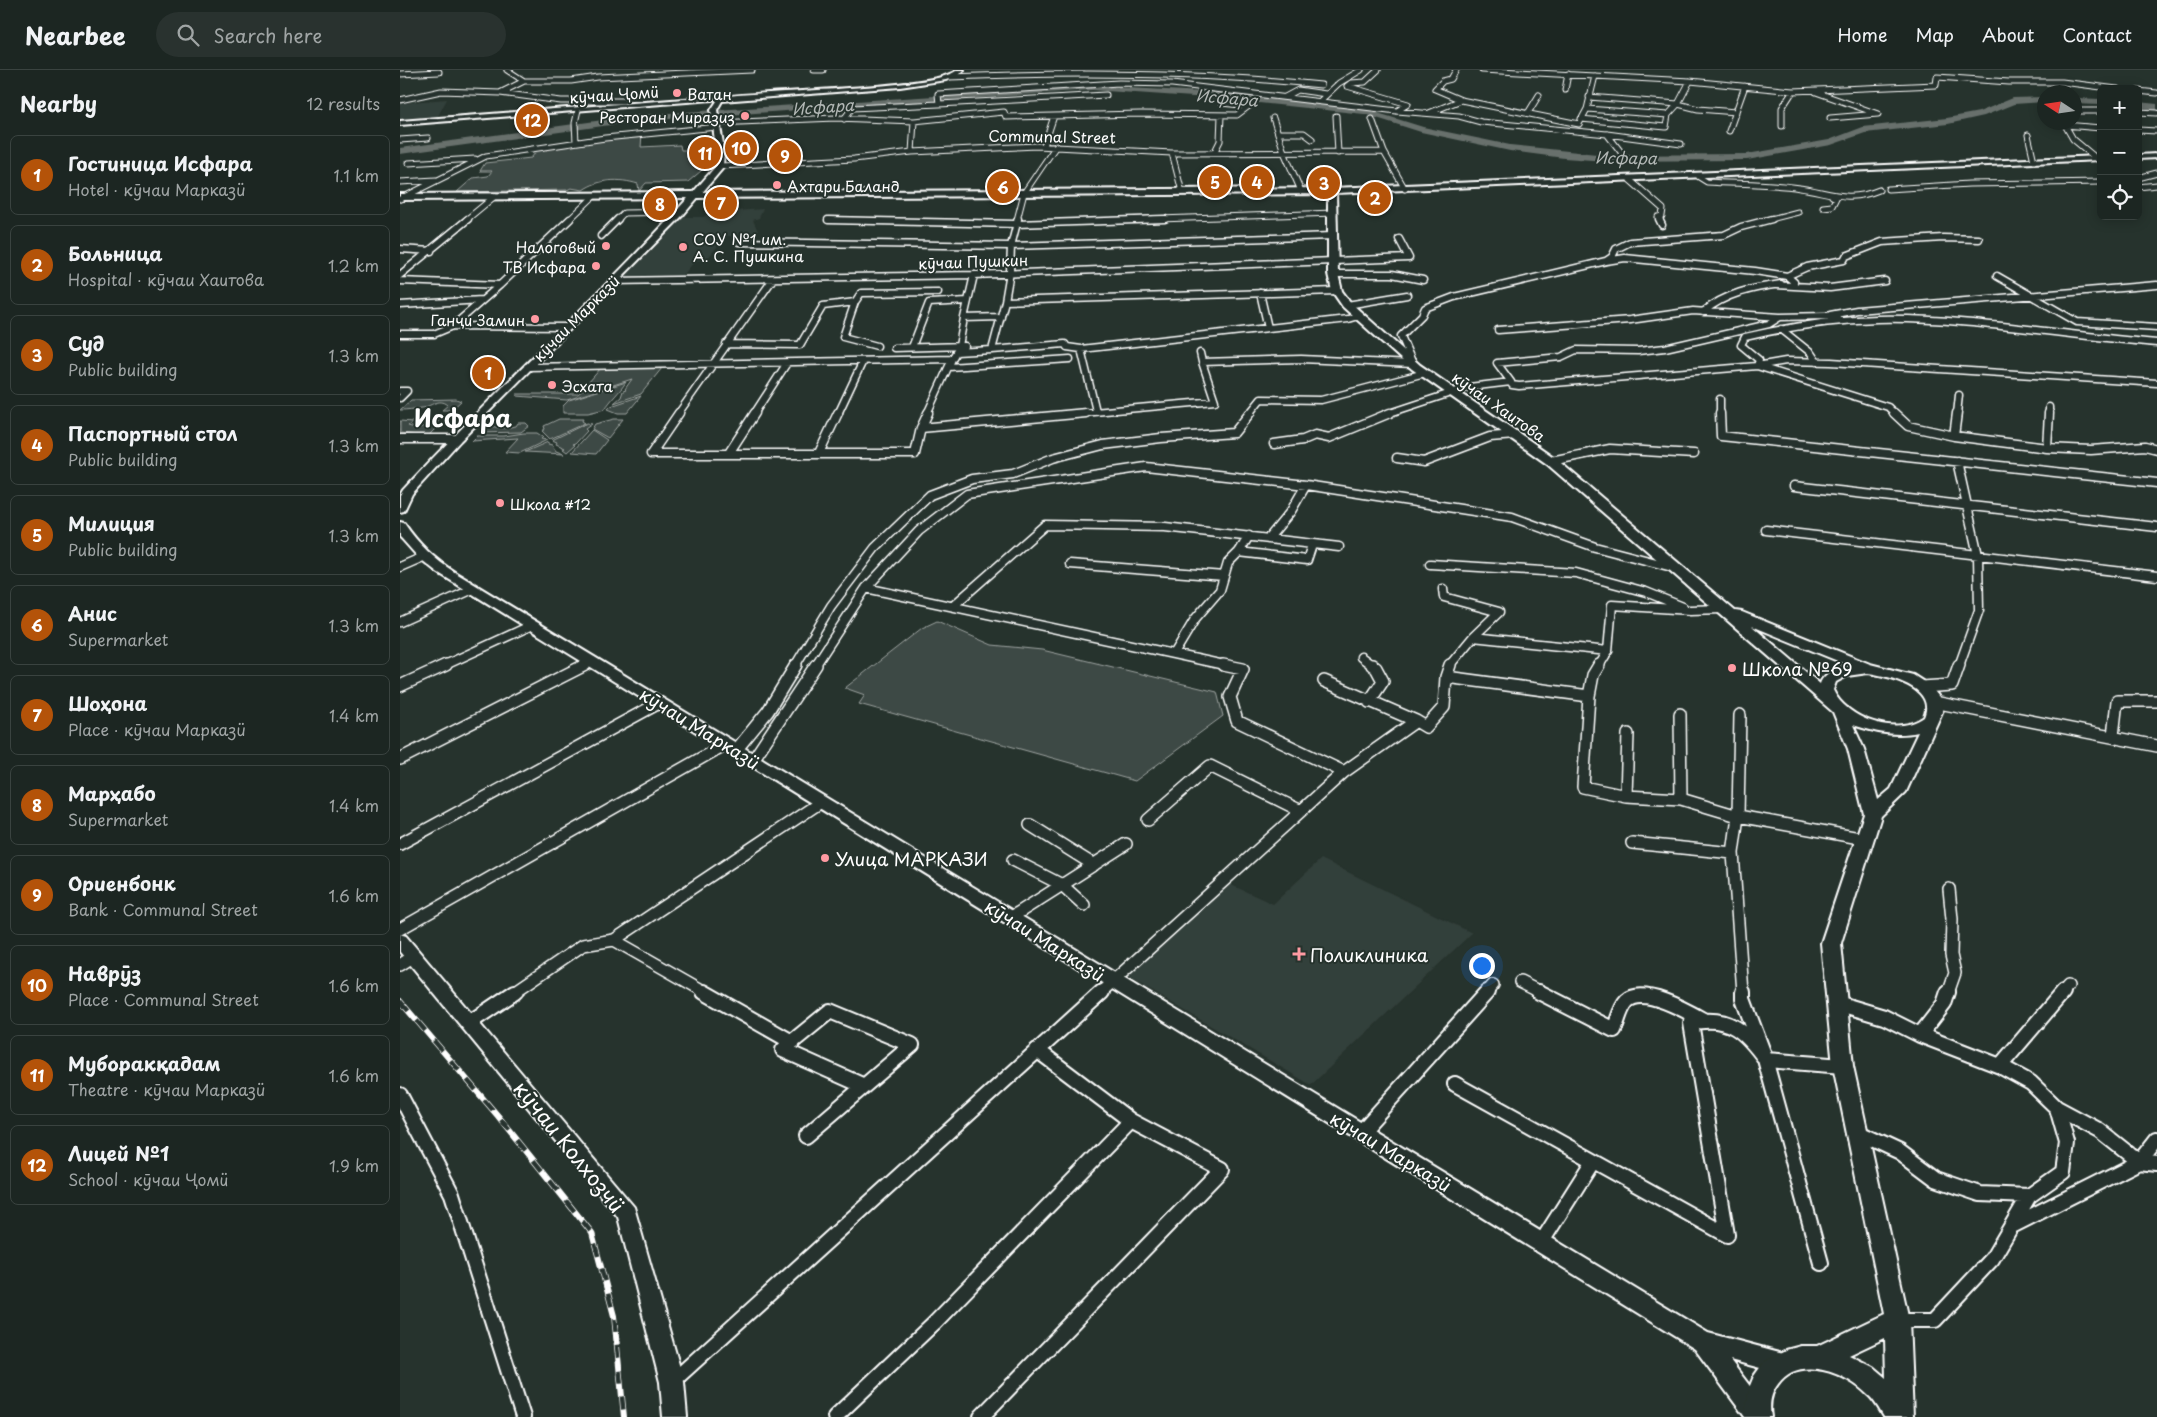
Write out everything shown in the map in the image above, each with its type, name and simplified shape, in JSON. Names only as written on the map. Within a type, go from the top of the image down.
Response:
[{"type":"main road","points":[[949,77],[957,74],[960,70]]},
{"type":"main road","name":"кӯчаи Ҷомӣ","points":[[400,123],[713,102],[746,97],[900,85],[949,77]]},
{"type":"main road","points":[[713,102],[720,166]]},
{"type":"main road","points":[[2142,157],[2157,156]]},
{"type":"main road","points":[[402,198],[1332,192],[2097,159]]},
{"type":"main road","name":"кӯчаи Марказӣ","points":[[400,508],[407,493],[456,439],[681,212],[720,166]]},
{"type":"main road","name":"кӯчаи Хаитова","points":[[1332,192],[1334,213],[1333,274],[1337,291],[1347,305],[1413,364],[1551,462],[1828,699],[1840,712]]},
{"type":"main road","name":"кӯчаи Марказӣ","points":[[400,526],[406,539],[423,557],[474,589],[1703,1342]]},
{"type":"main road","points":[[1723,609],[1868,668],[1898,674],[1922,687],[1934,706],[1931,719],[1921,726],[1907,729],[1890,730],[1872,727],[1855,721],[1840,712]]},
{"type":"main road","points":[[1828,699],[1826,689],[1829,680],[1845,671],[1868,668]]},
{"type":"main road","points":[[1899,1417],[1897,1320],[1843,1066],[1831,943],[1874,814],[1898,792],[1922,742],[1934,706]]},
{"type":"main road","points":[[1840,712],[1856,749],[1874,814]]},
{"type":"main road","name":"кӯчаи Колхозчӣ","points":[[400,940],[407,961],[469,1023],[627,1214],[672,1382],[675,1417]]},
{"type":"main road","points":[[1820,1357],[1897,1320]]},
{"type":"main road","points":[[1703,1342],[1783,1363]]},
{"type":"main road","points":[[1703,1342],[1758,1416]]},
{"type":"main road","points":[[1758,1416],[1758,1393],[1767,1375],[1783,1363],[1800,1357],[1820,1357],[1840,1362],[1865,1376],[1890,1402],[1899,1417]]},
{"type":"street","points":[[507,70],[526,81],[571,81],[598,77],[752,70]]},
{"type":"street","points":[[814,70],[823,70]]},
{"type":"street","points":[[1320,101],[1344,78],[1361,70]]},
{"type":"street","points":[[1378,70],[1365,82],[1351,83],[1347,86],[1408,104],[1397,111]]},
{"type":"street","points":[[1456,70],[1451,79],[1443,81],[1434,88],[1461,100],[1580,124],[1580,119],[1587,109],[1595,76]]},
{"type":"street","points":[[1482,70],[1690,81],[1793,91],[1936,85],[1937,77],[1951,76],[2008,82],[2062,82],[2097,86]]},
{"type":"street","points":[[400,74],[440,71]]},
{"type":"street","points":[[434,79],[440,71]]},
{"type":"street","points":[[949,77],[1085,71],[1229,76],[1321,85]]},
{"type":"street","points":[[1565,90],[1568,74]]},
{"type":"street","points":[[500,93],[536,75],[552,76]]},
{"type":"street","points":[[993,79],[1017,78]]},
{"type":"street","points":[[1580,119],[1666,127],[1668,115],[1678,104],[1690,81]]},
{"type":"street","points":[[939,103],[938,94],[1156,83],[1397,111],[1459,116],[1481,122],[1607,134],[1681,144]]},
{"type":"street","points":[[1023,85],[1041,88]]},
{"type":"street","points":[[1729,131],[1745,86]]},
{"type":"street","points":[[1285,97],[1298,90],[1326,94]]},
{"type":"street","points":[[1810,90],[1878,114],[1830,118]]},
{"type":"street","points":[[1782,126],[1782,108],[1793,91]]},
{"type":"street","points":[[2142,91],[2157,92]]},
{"type":"street","points":[[400,100],[442,92],[500,93],[516,97],[581,101],[623,101]]},
{"type":"street","points":[[844,119],[852,108],[1106,95]]},
{"type":"street","points":[[1528,113],[1539,95]]},
{"type":"street","points":[[1589,97],[1678,104],[1698,109],[1736,112]]},
{"type":"street","points":[[1428,113],[1461,100]]},
{"type":"street","points":[[402,198],[486,156],[644,133],[715,117],[914,121],[1004,112],[1006,117],[1021,118],[1054,116],[1237,115],[1249,106],[1222,103]]},
{"type":"street","points":[[1587,109],[1668,115]]},
{"type":"street","points":[[576,142],[575,123],[578,110]]},
{"type":"street","points":[[2082,111],[2097,111]]},
{"type":"street","points":[[2142,112],[2157,113]]},
{"type":"street","points":[[1214,152],[1220,141],[1221,115]]},
{"type":"street","points":[[1044,146],[1054,116]]},
{"type":"street","points":[[1336,116],[1338,152]]},
{"type":"street","points":[[1273,118],[1284,152],[1301,191]]},
{"type":"street","points":[[1372,119],[1384,152],[1405,188]]},
{"type":"street","points":[[912,152],[914,121]]},
{"type":"street","points":[[2082,126],[2097,128]]},
{"type":"street","points":[[2067,130],[2073,139],[2097,157]]},
{"type":"street","points":[[2142,130],[2157,131]]},
{"type":"street","points":[[1278,132],[1304,133],[1312,139]]},
{"type":"street","points":[[1607,134],[1624,156]]},
{"type":"street","points":[[2028,135],[2034,161]]},
{"type":"street","points":[[400,140],[428,138]]},
{"type":"street","name":"Communal Street","points":[[720,166],[854,159],[912,152],[1044,146],[1172,152],[1384,152]]},
{"type":"street","points":[[992,348],[1005,301],[1010,272],[1011,246],[1024,193],[1056,146]]},
{"type":"street","points":[[1172,152],[1182,192]]},
{"type":"street","points":[[408,163],[479,159]]},
{"type":"street","points":[[2142,177],[2157,173]]},
{"type":"street","points":[[1699,177],[1707,182],[1800,188],[1832,196],[1867,195],[1879,190]]},
{"type":"street","points":[[400,182],[439,180]]},
{"type":"street","points":[[1630,180],[1663,209],[1662,216],[1658,218],[1662,225]]},
{"type":"street","points":[[1888,189],[2097,182]]},
{"type":"street","points":[[2000,184],[2035,189],[2097,188]]},
{"type":"street","points":[[2142,187],[2157,185]]},
{"type":"street","points":[[400,276],[495,196]]},
{"type":"street","points":[[400,334],[434,334],[453,326],[500,285],[594,196]]},
{"type":"street","points":[[1823,207],[1832,206],[1836,198],[1832,196]]},
{"type":"street","points":[[601,236],[624,212],[681,212]]},
{"type":"street","points":[[1606,261],[1612,257],[1616,248],[1630,242],[1724,235],[1741,227],[1798,212]]},
{"type":"street","points":[[828,220],[1016,224],[1334,213]]},
{"type":"street","points":[[739,242],[1011,246],[1333,236]]},
{"type":"street","points":[[1788,276],[1793,272],[1816,265],[1844,260],[1846,256],[1882,242],[1943,238],[1979,240]]},
{"type":"street","name":"кӯчаи Пушкин","points":[[613,281],[974,275],[1010,272],[1409,258],[1399,239]]},
{"type":"street","points":[[400,249],[431,251]]},
{"type":"street","points":[[1202,362],[1301,359],[1413,364],[1411,353],[1403,344],[1401,336],[1422,315],[1425,308],[1454,297],[1625,258],[1755,271],[1788,276],[1794,282],[1731,294],[1712,304],[1703,312]]},
{"type":"street","points":[[1333,274],[1392,274],[1423,280]]},
{"type":"street","points":[[959,346],[974,275]]},
{"type":"street","points":[[1997,276],[2077,322],[2157,327]]},
{"type":"street","points":[[773,279],[711,365],[651,454],[915,454],[921,428],[956,352],[1065,344],[1068,347],[1081,350],[1348,319],[1358,316]]},
{"type":"street","points":[[400,281],[500,285]]},
{"type":"street","points":[[1776,285],[1858,287],[1885,281]]},
{"type":"street","points":[[1498,330],[1630,320],[1693,311],[1780,317],[1827,316],[1856,310],[2157,285]]},
{"type":"street","points":[[1005,301],[1337,291]]},
{"type":"street","points":[[877,346],[843,337],[855,302],[861,293],[938,292]]},
{"type":"street","points":[[1260,293],[1268,328]]},
{"type":"street","points":[[1347,305],[1407,295]]},
{"type":"street","points":[[400,306],[482,300]]},
{"type":"street","points":[[912,347],[929,302],[968,301]]},
{"type":"street","points":[[726,344],[800,345],[823,306],[855,302]]},
{"type":"street","points":[[1827,316],[1844,322]]},
{"type":"street","points":[[964,318],[1001,317]]},
{"type":"street","points":[[1780,317],[1769,324],[1665,348],[1576,350],[1561,357],[1498,362],[1512,385],[1519,386],[1757,366],[1786,361],[2157,383]]},
{"type":"street","points":[[1757,366],[1759,360],[1741,345],[1745,337],[1781,329],[1894,319],[1979,325],[2157,343]]},
{"type":"street","points":[[453,326],[566,328]]},
{"type":"street","points":[[1781,329],[1811,353],[1817,362]]},
{"type":"street","points":[[894,348],[959,346],[992,348]]},
{"type":"street","points":[[1081,350],[1096,411]]},
{"type":"street","points":[[921,428],[1215,401],[1200,352]]},
{"type":"street","points":[[527,367],[711,365],[863,360],[951,363],[1070,359]]},
{"type":"street","points":[[819,453],[863,360]]},
{"type":"street","points":[[729,454],[787,363]]},
{"type":"street","points":[[1757,366],[1888,407],[1908,426],[1954,436],[2047,448],[2091,450],[2145,446],[2157,449]]},
{"type":"street","points":[[400,929],[732,747],[768,711],[836,598],[875,548],[930,495],[972,479],[1013,474],[1053,458],[1103,445],[1161,438],[1234,433],[1261,399],[1321,400],[1425,373]]},
{"type":"street","points":[[1274,444],[1303,440],[1315,435],[1329,438],[1390,414],[1469,387],[1511,382]]},
{"type":"street","points":[[400,391],[407,391],[400,398]]},
{"type":"street","points":[[1954,436],[1959,395]]},
{"type":"street","points":[[1720,399],[1721,436],[2157,482]]},
{"type":"street","points":[[2047,448],[2049,407]]},
{"type":"street","points":[[1396,458],[1424,462],[1464,445],[1490,438],[1515,435]]},
{"type":"street","points":[[400,439],[456,439]]},
{"type":"street","points":[[2145,446],[2157,441]]},
{"type":"street","points":[[1551,462],[1610,449],[1694,454]]},
{"type":"street","points":[[1922,687],[1952,685],[1979,610],[1978,554],[1957,461]]},
{"type":"street","points":[[752,760],[866,588],[919,531],[967,494],[1146,467],[1306,485],[1512,517],[1595,547],[1672,567]]},
{"type":"street","points":[[1268,539],[1291,511],[1306,485]]},
{"type":"street","points":[[1794,486],[2157,527]]},
{"type":"street","points":[[953,606],[1045,525],[1165,527],[1339,547]]},
{"type":"street","points":[[1766,530],[2157,576]]},
{"type":"street","points":[[1174,654],[1195,619],[1220,590],[1228,563],[1239,552],[1249,536]]},
{"type":"street","points":[[1239,552],[1307,560],[1311,548]]},
{"type":"street","points":[[400,567],[423,557]]},
{"type":"street","points":[[1070,564],[1224,576]]},
{"type":"street","points":[[1430,564],[1576,573],[1646,592],[1690,610]]},
{"type":"street","points":[[866,588],[1243,669],[1230,697],[1237,721],[1344,772]]},
{"type":"street","points":[[1324,681],[1426,727],[1444,707],[1446,677],[1450,664],[1473,637],[1499,612],[1444,597],[1443,588]]},
{"type":"street","points":[[400,622],[474,589]]},
{"type":"street","points":[[1723,609],[1690,610],[1612,605],[1608,651],[1593,674],[1589,696],[1583,787],[1626,796],[1681,800],[1738,816],[1865,839]]},
{"type":"street","points":[[400,686],[532,625]]},
{"type":"street","points":[[1473,637],[1608,651]]},
{"type":"street","points":[[1361,657],[1376,668],[1383,680],[1369,702]]},
{"type":"street","points":[[400,759],[592,661]]},
{"type":"street","points":[[1446,677],[1589,696]]},
{"type":"street","points":[[2113,736],[2117,701],[2157,702]]},
{"type":"street","points":[[400,844],[659,703]]},
{"type":"street","points":[[1934,706],[2113,736],[2157,746]]},
{"type":"street","points":[[1680,714],[1681,800]]},
{"type":"street","points":[[1740,715],[1738,816],[1734,853],[1743,999],[1766,1060],[1821,1263]]},
{"type":"street","points":[[672,1382],[1344,772],[1416,721]]},
{"type":"street","points":[[1626,796],[1628,734]]},
{"type":"street","points":[[1148,820],[1210,766],[1301,811]]},
{"type":"street","points":[[469,1023],[583,945],[614,940],[821,802]]},
{"type":"street","points":[[1030,825],[1094,865]]},
{"type":"street","points":[[1632,843],[1734,853]]},
{"type":"street","points":[[1010,918],[1126,844]]},
{"type":"street","points":[[1012,860],[1062,885],[1084,905]]},
{"type":"street","points":[[1920,1035],[1944,1004],[1955,973],[1951,955],[1952,919],[1949,888]]},
{"type":"street","points":[[614,940],[792,1042]]},
{"type":"street","points":[[1520,982],[1614,1030],[1627,1001],[1635,996],[1662,1000],[1703,1020],[1728,1023],[1748,1035],[1766,1060],[1843,1066]]},
{"type":"street","points":[[1360,1133],[1493,985]]},
{"type":"street","points":[[2000,1066],[2068,986]]},
{"type":"street","points":[[1837,1003],[1884,1017],[1920,1035],[2000,1066],[2031,1083],[2057,1108],[2100,1131],[2138,1162],[2157,1164]]},
{"type":"street","points":[[806,1136],[912,1045],[830,1011],[783,1050],[864,1086]]},
{"type":"street","points":[[1455,1084],[1727,1235],[1691,1024],[1703,1020]]},
{"type":"street","points":[[981,1417],[1222,1169],[1131,1121],[1037,1050]]},
{"type":"street","points":[[400,1095],[452,1194],[523,1417]]},
{"type":"street","points":[[1897,1320],[1935,1320],[1992,1259],[2029,1196],[2063,1172],[2067,1143],[2057,1108]]},
{"type":"street","points":[[835,1417],[934,1323],[1131,1121]]},
{"type":"street","points":[[1856,1132],[1900,1152],[1936,1179],[1980,1194],[2029,1196]]},
{"type":"street","points":[[2011,1227],[2138,1162],[2157,1139]]},
{"type":"street","points":[[1540,1243],[1593,1161]]},
{"type":"shaded area","points":[[447,99],[437,118],[400,121],[400,103]]},
{"type":"shaded area","points":[[642,133],[641,147],[680,145],[681,150],[692,150],[692,158],[707,157],[708,165],[688,182],[646,183],[639,191],[638,184],[616,180],[602,182],[583,190],[571,188],[567,190],[457,192],[473,178],[488,176],[492,171],[480,171],[485,163],[531,158],[540,147]]},
{"type":"shaded area","name":"СОУ №1 им. А. С. Пушкина","points":[[763,209],[759,218],[753,220],[758,231],[752,236],[726,236],[707,259],[695,261],[681,278],[618,279],[681,217],[704,217],[708,213]]},
{"type":"shaded area","points":[[601,368],[662,368],[641,394],[614,403],[621,397],[632,379],[567,400],[517,396],[517,394],[578,394],[585,388],[590,387],[592,384],[588,383]]},
{"type":"shaded area","points":[[626,382],[605,409],[588,413],[563,413],[563,406],[569,400]]},
{"type":"shaded area","points":[[641,396],[627,413],[618,413],[608,409],[611,406]]},
{"type":"shaded area","points":[[456,399],[461,401],[451,410],[442,410],[448,405],[441,402],[422,408],[400,410],[411,400]]},
{"type":"shaded area","points":[[559,419],[583,419],[582,421],[585,423],[550,439],[542,431],[545,429],[544,426]]},
{"type":"shaded area","points":[[614,419],[623,419],[608,438],[592,429],[595,424]]},
{"type":"shaded area","points":[[400,421],[413,422],[408,426],[415,428],[428,426],[430,421],[439,421],[436,424],[439,425],[428,436],[400,433]]},
{"type":"shaded area","points":[[518,423],[526,423],[529,426],[521,432],[480,433],[487,426],[504,428],[516,426]]},
{"type":"shaded area","points":[[587,423],[592,424],[585,429],[587,431],[567,452],[563,449],[565,448],[552,440]]},
{"type":"shaded area","points":[[592,430],[607,440],[596,454],[572,452]]},
{"type":"shaded area","points":[[537,433],[543,437],[541,439],[547,440],[520,453],[505,452],[518,438],[472,441],[477,436],[504,436]]},
{"type":"shaded area","points":[[548,442],[556,451],[564,454],[525,452]]},
{"type":"shaded area","points":[[937,621],[992,645],[1042,650],[1217,692],[1223,716],[1135,781],[859,704],[865,695],[845,688],[922,628]]},
{"type":"shaded area","name":"Поликлиника","points":[[1321,859],[1472,933],[1311,1085],[1126,976],[1227,883],[1273,904]]},
{"type":"waterway","name":"Исфара","points":[[400,151],[639,118],[1092,88],[1222,96],[1365,112],[1421,129],[1510,148],[1564,155],[1606,158],[1747,157],[1831,142],[1863,130],[1948,121],[1964,116],[1981,114],[2013,101],[2037,100]]},
{"type":"waterway","name":"Исфара","points":[[2082,101],[2097,102]]},
{"type":"waterway","name":"Исфара","points":[[2142,105],[2157,107]]},
{"type":"railway","points":[[400,1001],[498,1116],[592,1233],[614,1316],[624,1417]]},
{"type":"place","name":"Ватан","points":[[677,93]]},
{"type":"place","name":"Ресторан Миразиз","points":[[745,116]]},
{"type":"place","name":"Лицей №1","points":[[532,120]]},
{"type":"place","name":"Наврӯз","points":[[741,148]]},
{"type":"place","name":"Муборакқадам","points":[[705,153]]},
{"type":"place","name":"Ориенбонк","points":[[785,156]]},
{"type":"place","name":"Милиция","points":[[1215,182]]},
{"type":"place","name":"Паспортный стол","points":[[1257,182]]},
{"type":"place","name":"Суд","points":[[1324,183]]},
{"type":"place","name":"Ахтари Баланд","points":[[777,185]]},
{"type":"place","name":"Анис","points":[[1003,187]]},
{"type":"place","name":"Больница","points":[[1375,198]]},
{"type":"place","name":"Шоҳона","points":[[721,203]]},
{"type":"place","name":"Марҳабо","points":[[660,204]]},
{"type":"place","name":"Налоговый","points":[[606,246]]},
{"type":"place","name":"СОУ №1 им. А. С. Пушкина","points":[[683,247]]},
{"type":"place","name":"ТВ Исфара","points":[[596,266]]},
{"type":"place","name":"Ганҷи Замин","points":[[535,319]]},
{"type":"place","name":"Гостиница Исфара","points":[[488,373]]},
{"type":"place","name":"Эсхата","points":[[552,385]]},
{"type":"place","name":"Школа #12","points":[[500,503]]},
{"type":"place","name":"Школа №69","points":[[1732,668]]},
{"type":"place","name":"Улица МАРКАЗИ","points":[[825,858]]},
{"type":"place","name":"Поликлиника","points":[[1299,954]]},
{"type":"district","name":"Исфара","points":[[463,417]]}]
